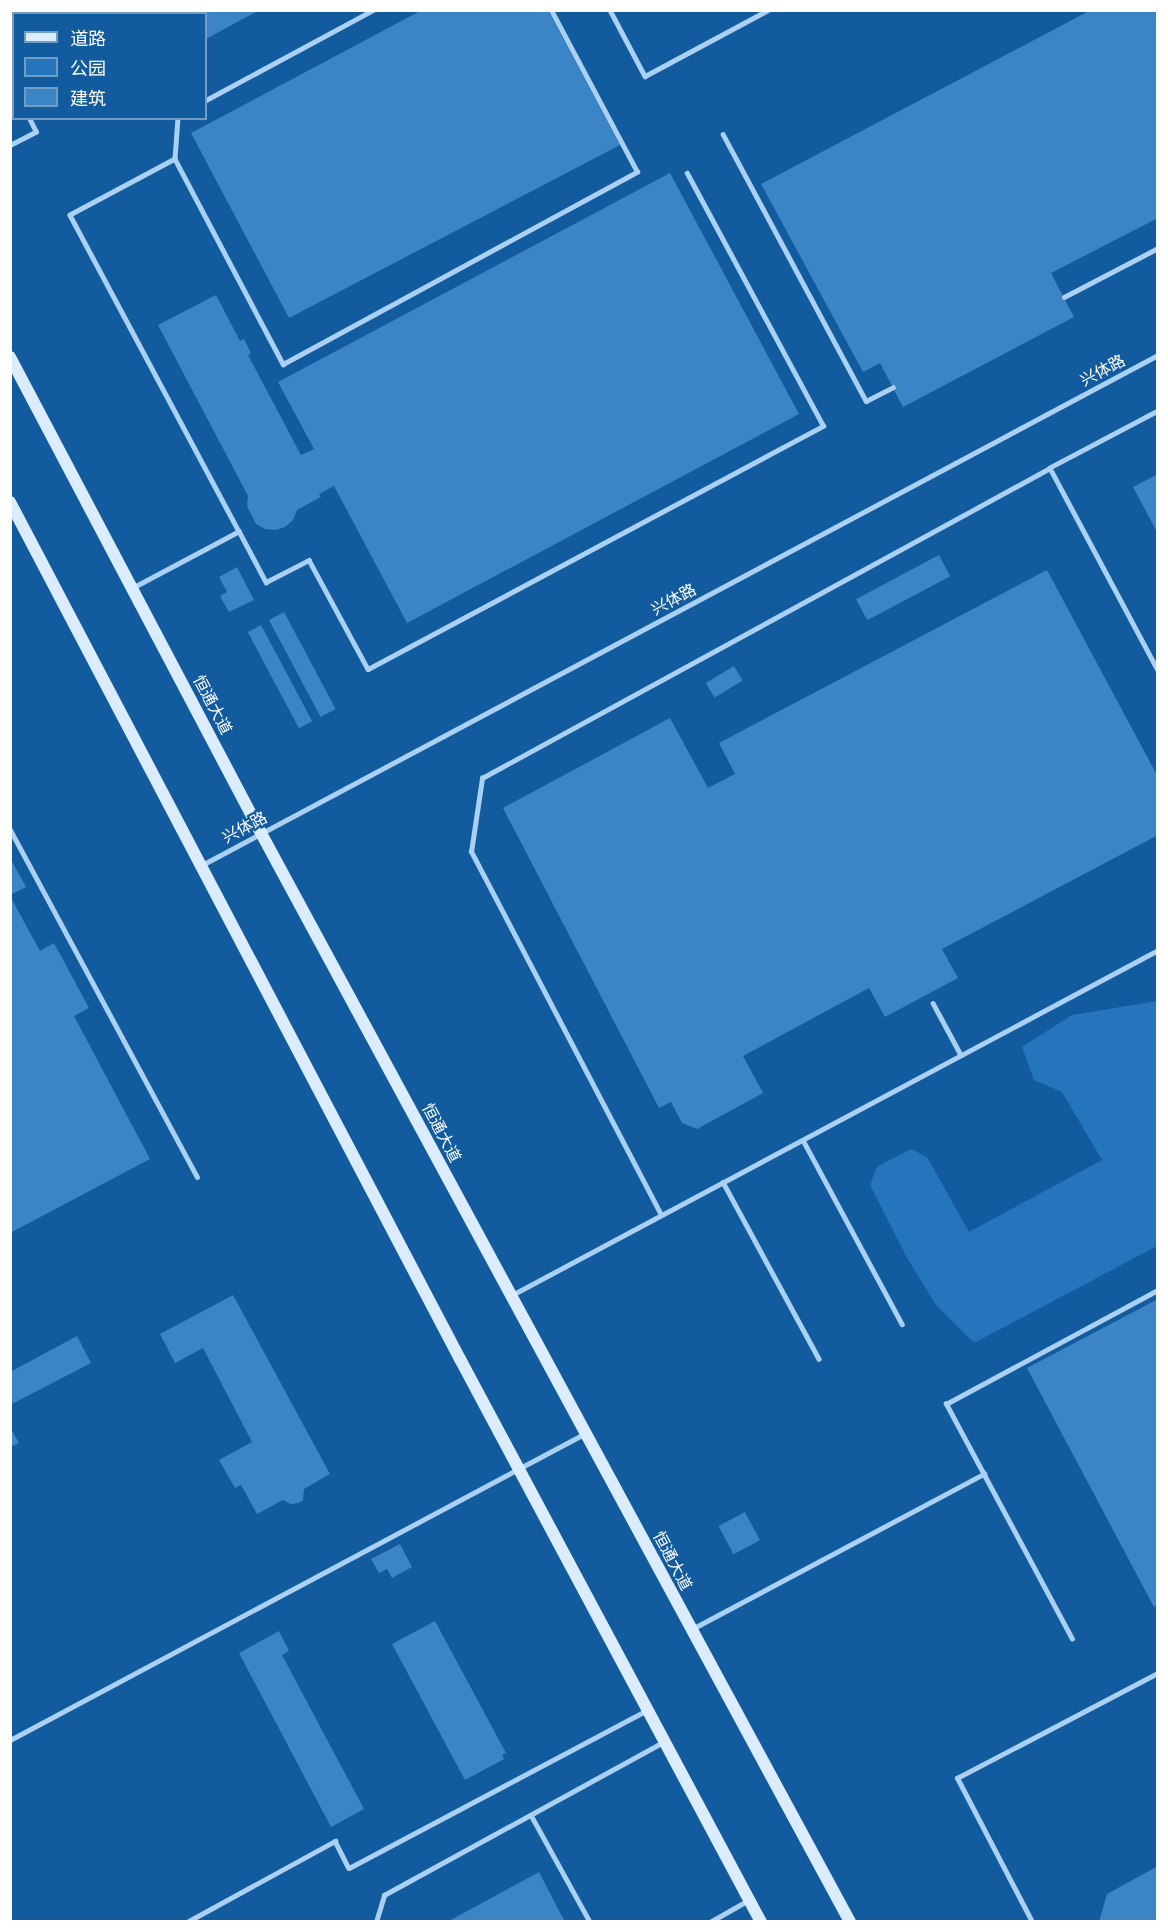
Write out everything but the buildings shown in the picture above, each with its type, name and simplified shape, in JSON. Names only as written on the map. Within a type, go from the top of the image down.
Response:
[{"type":"main road","name":"恒通大道","points":[[10,357],[261,833],[849,1922]]},
{"type":"main road","points":[[10,502],[460,1359],[521,1468],[762,1922]]},
{"type":"lane","points":[[207,99],[373,10]]},
{"type":"lane","points":[[178,120],[175,159],[283,364],[637,172],[551,10]]},
{"type":"lane","points":[[610,10],[645,76],[768,10]]},
{"type":"lane","points":[[10,145],[36,132],[30,120]]},
{"type":"lane","points":[[723,134],[866,401],[893,387]]},
{"type":"lane","points":[[175,159],[70,214],[266,582],[309,560],[368,669],[823,426],[687,173]]},
{"type":"lane","points":[[1064,297],[1158,248]]},
{"type":"lane","name":"兴体路","points":[[202,865],[1158,355]]},
{"type":"lane","points":[[661,1215],[471,852],[482,778],[1158,411]]},
{"type":"lane","points":[[1050,468],[1158,670]]},
{"type":"lane","points":[[132,588],[239,531]]},
{"type":"lane","points":[[10,829],[197,1177]]},
{"type":"lane","points":[[510,1296],[1158,950]]},
{"type":"lane","points":[[933,1003],[962,1054]]},
{"type":"lane","points":[[803,1140],[902,1324]]},
{"type":"lane","points":[[723,1182],[819,1359]]},
{"type":"lane","points":[[1072,1639],[946,1404],[1158,1290]]},
{"type":"lane","points":[[10,1740],[584,1434]]},
{"type":"lane","points":[[690,1630],[984,1474]]},
{"type":"lane","points":[[1032,1922],[957,1778],[1158,1673]]},
{"type":"lane","points":[[187,1922],[335,1841],[350,1868],[649,1708]]},
{"type":"lane","points":[[376,1922],[384,1895],[666,1740]]},
{"type":"lane","points":[[531,1815],[590,1922]]},
{"type":"lane","points":[[710,1922],[750,1900]]},
{"type":"green space","points":[[1157,1001],[1157,1246],[974,1343],[936,1305],[906,1256],[870,1185],[877,1167],[911,1149],[927,1157],[969,1232],[1102,1160],[1062,1092],[1034,1080],[1022,1047],[1072,1015]]}]
